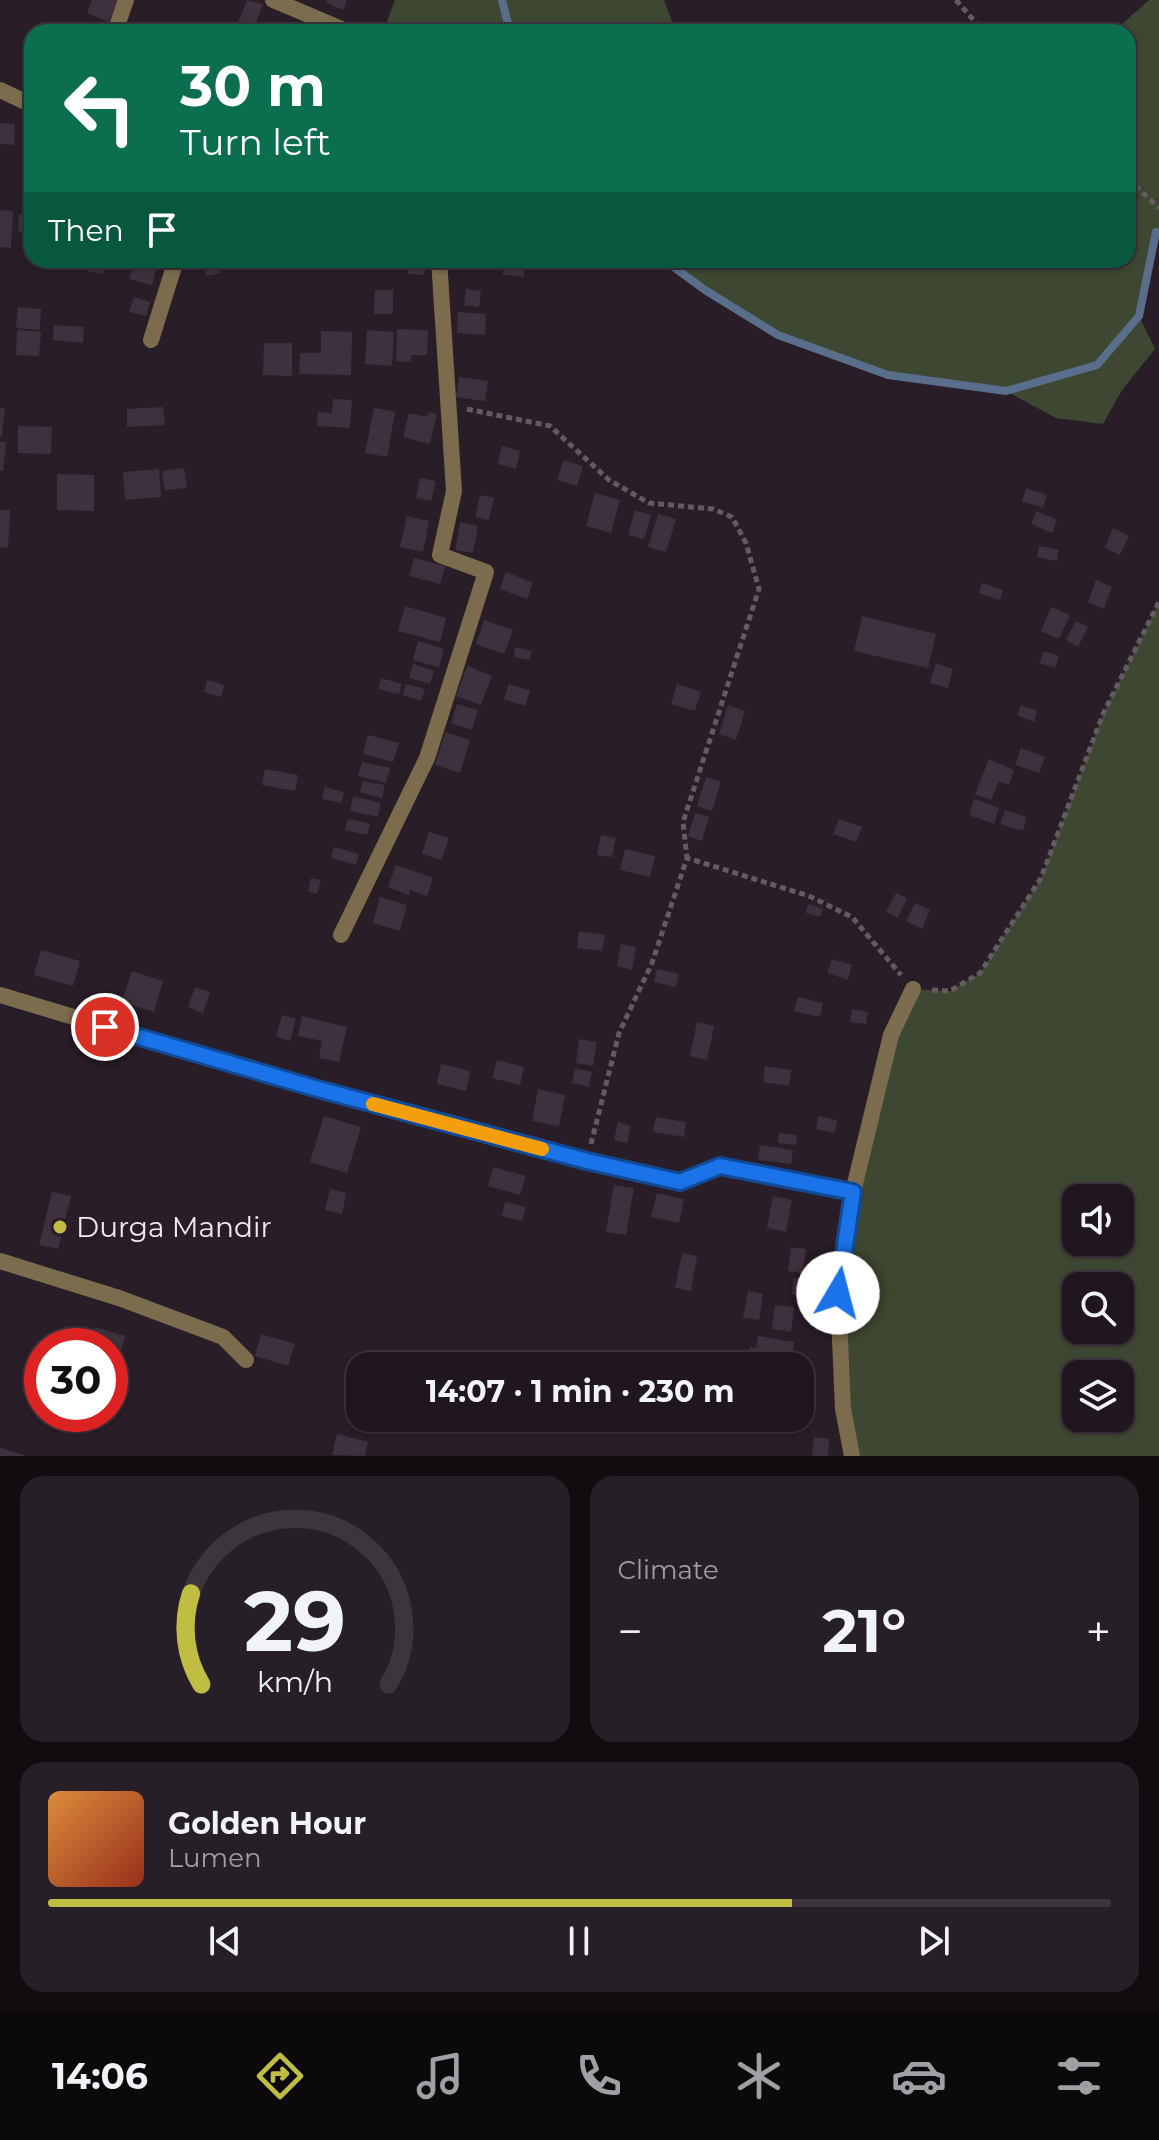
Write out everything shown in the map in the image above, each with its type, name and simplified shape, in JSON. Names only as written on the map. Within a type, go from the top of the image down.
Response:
[{"type":"street","points":[[118,24],[126,0]]},
{"type":"street","points":[[273,0],[330,24]]},
{"type":"street","points":[[0,90],[24,101]]},
{"type":"street","points":[[151,340],[174,268]]},
{"type":"street","points":[[341,935],[427,758],[486,572],[440,555],[454,491],[439,268]]},
{"type":"street","points":[[852,1456],[843,1409],[838,1293],[853,1192],[891,1035],[913,989]]},
{"type":"street","points":[[0,995],[274,1077],[587,1161],[680,1182],[720,1166],[853,1192]]},
{"type":"street","points":[[0,1261],[119,1298],[223,1337],[246,1360]]},
{"type":"path","points":[[956,0],[977,24]]},
{"type":"path","points":[[1136,186],[1159,208]]},
{"type":"path","points":[[448,406],[550,426],[609,480],[649,503],[713,509],[732,517],[746,543],[759,589],[683,822],[687,858],[652,963],[619,1033],[587,1161]]},
{"type":"path","points":[[687,858],[809,896],[852,917],[913,989],[950,991],[980,973],[1041,878],[1103,714],[1159,602]]},
{"type":"green space","points":[[395,0],[664,0],[673,24],[386,24]]},
{"type":"green space","points":[[1149,0],[1159,0],[1159,230],[1156,232],[1139,316],[1155,349],[1122,390],[1103,424],[1056,418],[1006,391],[888,375],[778,335],[675,268],[1136,268],[1136,24],[1122,24]]},
{"type":"green space","points":[[1159,602],[1159,1456],[852,1456],[838,1293],[891,1035],[913,989],[950,991],[980,973],[1041,878],[1103,714]]},
{"type":"building","points":[[92,0],[118,0],[109,22],[87,13]]},
{"type":"building","points":[[247,0],[263,4],[256,24],[237,24]]},
{"type":"building","points":[[327,0],[347,0],[343,10],[326,3]]},
{"type":"building","points":[[0,123],[15,124],[14,145],[0,144]]},
{"type":"building","points":[[0,210],[13,211],[11,248],[0,247]]},
{"type":"building","points":[[19,214],[24,214],[24,232],[18,232]]},
{"type":"building","points":[[88,268],[104,268],[103,274],[87,271]]},
{"type":"building","points":[[132,268],[156,268],[152,285],[129,279]]},
{"type":"building","points":[[204,268],[220,268],[221,273],[206,276]]},
{"type":"building","points":[[408,268],[424,268],[424,275],[408,274]]},
{"type":"building","points":[[503,268],[525,268],[524,277],[503,275]]},
{"type":"building","points":[[466,289],[481,291],[479,307],[464,305]]},
{"type":"building","points":[[375,290],[393,290],[393,314],[374,314]]},
{"type":"building","points":[[134,297],[150,302],[146,316],[129,312]]},
{"type":"building","points":[[18,307],[41,309],[40,330],[16,328]]},
{"type":"building","points":[[458,312],[486,314],[485,335],[457,333]]},
{"type":"building","points":[[54,325],[84,327],[83,343],[53,340]]},
{"type":"building","points":[[397,329],[428,330],[427,355],[411,355],[411,362],[396,361]]},
{"type":"building","points":[[17,330],[41,332],[39,356],[16,355]]},
{"type":"building","points":[[367,330],[394,332],[392,366],[365,364]]},
{"type":"building","points":[[321,331],[352,332],[351,375],[299,374],[300,353],[321,353]]},
{"type":"building","points":[[264,343],[292,343],[292,376],[263,375]]},
{"type":"building","points":[[459,377],[488,381],[485,401],[456,397]]},
{"type":"building","points":[[333,399],[352,400],[350,428],[317,426],[318,412],[332,413]]},
{"type":"building","points":[[163,407],[165,425],[127,427],[127,409]]},
{"type":"building","points":[[0,408],[5,408],[2,436],[0,436]]},
{"type":"building","points":[[374,408],[395,412],[387,457],[365,453]]},
{"type":"building","points":[[428,412],[437,414],[430,444],[403,437],[409,413],[427,417]]},
{"type":"building","points":[[18,426],[52,427],[51,454],[18,453]]},
{"type":"building","points":[[0,442],[6,442],[3,471],[0,471]]},
{"type":"building","points":[[502,446],[520,451],[516,469],[498,464]]},
{"type":"building","points":[[564,460],[583,466],[577,486],[557,480]]},
{"type":"building","points":[[184,468],[187,488],[165,490],[162,471]]},
{"type":"building","points":[[159,469],[161,497],[125,500],[123,472]]},
{"type":"building","points":[[57,474],[94,475],[94,511],[57,510]]},
{"type":"building","points":[[420,478],[436,481],[431,501],[416,498]]},
{"type":"building","points":[[1026,488],[1047,495],[1043,508],[1022,501]]},
{"type":"building","points":[[595,493],[620,500],[611,533],[586,526]]},
{"type":"building","points":[[480,495],[494,498],[489,520],[475,517]]},
{"type":"building","points":[[0,510],[10,510],[8,548],[0,547]]},
{"type":"building","points":[[635,510],[651,515],[644,539],[628,535]]},
{"type":"building","points":[[1036,511],[1057,520],[1052,533],[1031,524]]},
{"type":"building","points":[[658,514],[676,519],[666,552],[648,547]]},
{"type":"building","points":[[407,516],[429,521],[423,552],[400,547]]},
{"type":"building","points":[[460,522],[478,526],[473,553],[455,550]]},
{"type":"building","points":[[1113,528],[1129,536],[1120,555],[1105,548]]},
{"type":"building","points":[[1039,546],[1059,550],[1057,561],[1037,557]]},
{"type":"building","points":[[414,558],[445,566],[440,584],[409,576]]},
{"type":"building","points":[[506,572],[533,583],[527,599],[500,589]]},
{"type":"building","points":[[1096,580],[1112,587],[1104,609],[1088,602]]},
{"type":"building","points":[[982,583],[1003,590],[1000,600],[979,593]]},
{"type":"building","points":[[405,606],[446,618],[440,642],[398,631]]},
{"type":"building","points":[[1051,607],[1070,615],[1059,639],[1041,631]]},
{"type":"building","points":[[862,616],[936,634],[928,668],[854,651]]},
{"type":"building","points":[[484,620],[513,630],[504,654],[476,644]]},
{"type":"building","points":[[1076,621],[1088,627],[1078,647],[1066,640]]},
{"type":"building","points":[[418,641],[444,649],[439,667],[413,660]]},
{"type":"building","points":[[515,647],[532,651],[529,660],[514,657]]},
{"type":"building","points":[[1044,651],[1059,656],[1055,668],[1039,663]]},
{"type":"building","points":[[936,663],[953,669],[948,688],[930,683]]},
{"type":"building","points":[[413,664],[434,671],[430,684],[409,678]]},
{"type":"building","points":[[467,666],[492,676],[481,705],[456,696]]},
{"type":"building","points":[[381,678],[402,684],[399,694],[378,689]]},
{"type":"building","points":[[207,680],[224,685],[221,697],[204,692]]},
{"type":"building","points":[[406,684],[425,689],[421,701],[403,695]]},
{"type":"building","points":[[509,684],[530,691],[525,706],[504,699]]},
{"type":"building","points":[[677,684],[701,692],[695,711],[671,704]]},
{"type":"building","points":[[457,704],[478,710],[472,730],[451,723]]},
{"type":"building","points":[[728,705],[745,711],[736,740],[719,734]]},
{"type":"building","points":[[1021,705],[1037,711],[1034,722],[1017,715]]},
{"type":"building","points":[[445,732],[470,740],[460,773],[435,765]]},
{"type":"building","points":[[368,735],[399,743],[393,762],[363,754]]},
{"type":"building","points":[[1021,748],[1045,757],[1039,773],[1015,765]]},
{"type":"building","points":[[989,759],[1014,770],[1009,785],[999,781],[991,800],[975,794]]},
{"type":"building","points":[[362,762],[390,768],[386,783],[358,776]]},
{"type":"building","points":[[265,769],[298,775],[295,791],[262,785]]},
{"type":"building","points":[[706,777],[721,782],[712,811],[697,806]]},
{"type":"building","points":[[363,781],[385,785],[382,798],[360,792]]},
{"type":"building","points":[[325,787],[344,792],[342,803],[322,799]]},
{"type":"building","points":[[353,796],[381,803],[378,817],[350,811]]},
{"type":"building","points":[[974,799],[999,808],[994,824],[969,815]]},
{"type":"building","points":[[1005,810],[1027,817],[1023,831],[1000,824]]},
{"type":"building","points":[[695,813],[709,817],[702,841],[688,836]]},
{"type":"building","points":[[348,819],[370,824],[367,835],[345,830]]},
{"type":"building","points":[[839,819],[862,827],[856,842],[833,834]]},
{"type":"building","points":[[429,832],[449,838],[441,860],[422,854]]},
{"type":"building","points":[[601,835],[616,838],[612,857],[597,855]]},
{"type":"building","points":[[334,847],[359,854],[356,865],[331,858]]},
{"type":"building","points":[[625,849],[655,856],[650,877],[620,870]]},
{"type":"building","points":[[396,865],[433,878],[427,896],[410,890],[409,895],[388,887]]},
{"type":"building","points":[[311,878],[321,880],[317,894],[308,891]]},
{"type":"building","points":[[896,893],[907,898],[898,918],[886,912]]},
{"type":"building","points":[[380,897],[407,905],[400,931],[373,923]]},
{"type":"building","points":[[915,903],[930,910],[922,929],[906,921]]},
{"type":"building","points":[[808,904],[823,909],[820,917],[806,913]]},
{"type":"building","points":[[579,931],[605,935],[602,951],[577,948]]},
{"type":"building","points":[[621,944],[636,947],[632,970],[617,966]]},
{"type":"building","points":[[41,950],[80,961],[73,986],[34,975]]},
{"type":"building","points":[[832,959],[852,965],[848,980],[827,973]]},
{"type":"building","points":[[657,969],[679,974],[676,987],[654,982]]},
{"type":"building","points":[[132,971],[163,981],[154,1012],[122,1002]]},
{"type":"building","points":[[195,987],[210,992],[203,1013],[188,1007]]},
{"type":"building","points":[[798,997],[823,1003],[820,1017],[794,1011]]},
{"type":"building","points":[[852,1009],[868,1012],[866,1024],[850,1022]]},
{"type":"building","points":[[282,1015],[296,1019],[290,1041],[276,1036]]},
{"type":"building","points":[[302,1016],[347,1027],[339,1062],[319,1058],[322,1041],[298,1036]]},
{"type":"building","points":[[697,1022],[714,1026],[707,1060],[690,1056]]},
{"type":"building","points":[[579,1039],[597,1042],[593,1066],[576,1063]]},
{"type":"building","points":[[497,1060],[524,1067],[520,1085],[492,1078]]},
{"type":"building","points":[[441,1064],[470,1071],[466,1091],[437,1084]]},
{"type":"building","points":[[765,1066],[791,1070],[789,1086],[763,1082]]},
{"type":"building","points":[[575,1068],[592,1072],[589,1087],[572,1083]]},
{"type":"building","points":[[538,1089],[565,1095],[559,1126],[532,1121]]},
{"type":"building","points":[[324,1116],[361,1127],[347,1173],[310,1162]]},
{"type":"building","points":[[818,1116],[837,1120],[835,1133],[816,1129]]},
{"type":"building","points":[[656,1117],[686,1122],[684,1137],[653,1132]]},
{"type":"building","points":[[618,1122],[631,1126],[627,1143],[614,1140]]},
{"type":"building","points":[[779,1133],[797,1135],[796,1145],[778,1143]]},
{"type":"building","points":[[760,1145],[793,1150],[791,1164],[758,1160]]},
{"type":"building","points":[[493,1167],[526,1176],[520,1195],[488,1186]]},
{"type":"building","points":[[614,1185],[634,1188],[626,1235],[606,1232]]},
{"type":"building","points":[[330,1189],[346,1193],[342,1214],[325,1210]]},
{"type":"building","points":[[52,1192],[71,1196],[58,1249],[39,1245]]},
{"type":"building","points":[[657,1193],[684,1199],[679,1223],[651,1217]]},
{"type":"building","points":[[773,1196],[792,1200],[786,1232],[767,1228]]},
{"type":"building","points":[[505,1202],[526,1207],[522,1221],[502,1216]]},
{"type":"building","points":[[791,1247],[806,1249],[803,1273],[788,1271]]},
{"type":"building","points":[[682,1253],[697,1256],[691,1291],[675,1288]]},
{"type":"building","points":[[793,1278],[813,1280],[812,1296],[792,1294]]},
{"type":"building","points":[[748,1291],[763,1294],[759,1320],[743,1318]]},
{"type":"building","points":[[775,1305],[794,1307],[791,1332],[772,1329]]},
{"type":"building","points":[[261,1334],[295,1344],[288,1366],[255,1356]]},
{"type":"building","points":[[758,1336],[794,1342],[793,1352],[749,1352],[750,1347],[756,1348]]},
{"type":"building","points":[[337,1434],[368,1442],[365,1456],[332,1455]]},
{"type":"building","points":[[814,1437],[829,1439],[828,1456],[812,1456]]},
{"type":"building","points":[[0,1448],[24,1455],[24,1456],[0,1456]]},
{"type":"waterway","points":[[502,0],[508,24]]},
{"type":"waterway","points":[[675,268],[778,335],[888,375],[1006,391],[1097,365],[1139,316],[1156,232]]},
{"type":"slow traffic","points":[[373,1104],[542,1149]]},
{"type":"place","name":"Durga Mandir","points":[[60,1227]]},
{"type":"route","points":[[105,1027],[318,1089],[587,1161],[680,1182],[720,1166],[853,1192],[838,1293]]}]
